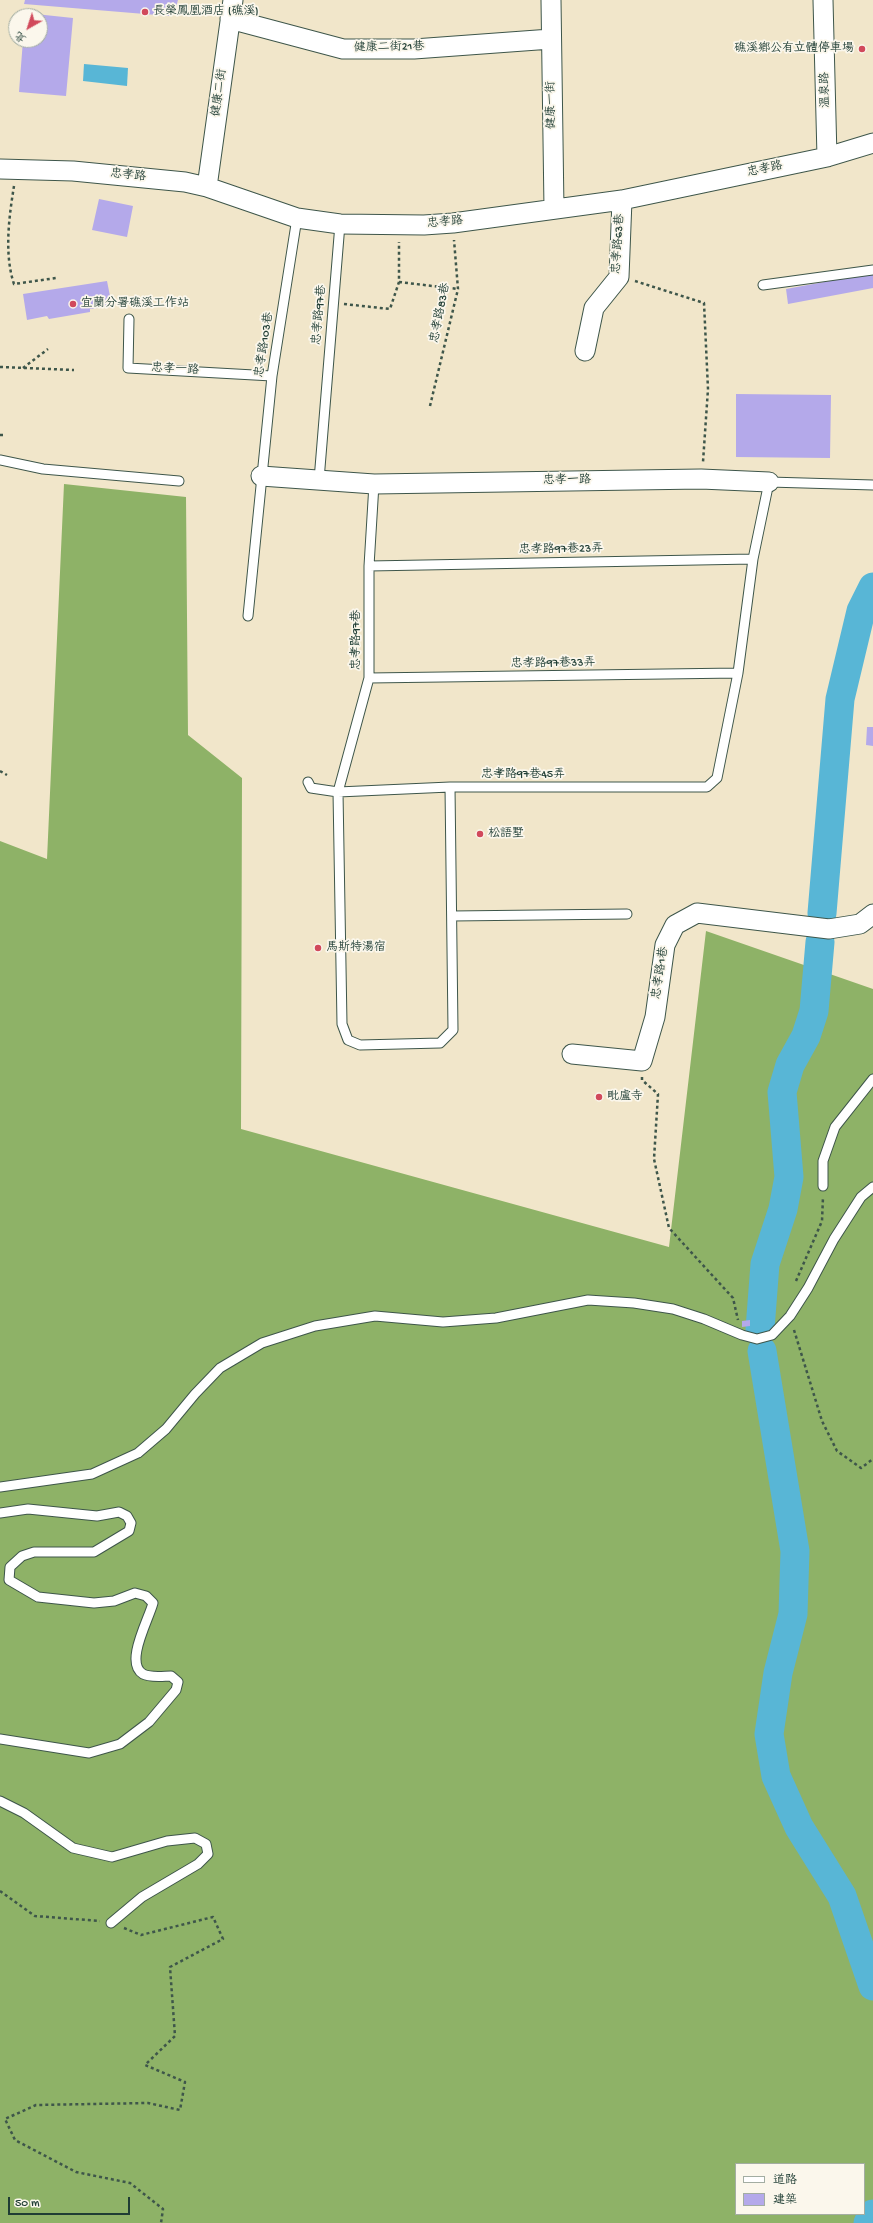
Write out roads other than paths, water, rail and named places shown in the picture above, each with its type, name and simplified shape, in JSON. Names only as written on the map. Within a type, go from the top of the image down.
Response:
[{"type":"street","name":"健康二街","points":[[207,187],[233,0]]},
{"type":"street","name":"健康一街","points":[[551,0],[554,209]]},
{"type":"street","name":"溫泉路","points":[[823,0],[827,157]]},
{"type":"street","name":"健康二街21巷","points":[[230,19],[343,49],[414,49],[551,39]]},
{"type":"street","name":"忠孝路","points":[[8,169],[73,171],[185,182],[207,187],[297,218],[340,224],[399,225],[453,223],[622,200],[827,157],[873,143]]},
{"type":"street","name":"忠孝路63巷","points":[[584,351],[594,308],[620,276],[622,200]]},
{"type":"street","name":"忠孝一路","points":[[260,476],[374,484],[701,479],[770,482]]},
{"type":"street","name":"忠孝路1巷","points":[[572,1054],[642,1061],[654,1017],[665,945],[675,925],[697,913],[829,929],[860,924],[873,914]]},
{"type":"lane","name":"忠孝路103巷","points":[[248,616],[260,476],[272,376],[297,218]]},
{"type":"lane","name":"忠孝路97巷","points":[[319,480],[332,303],[340,224]]},
{"type":"lane","points":[[762,285],[873,270]]},
{"type":"lane","name":"忠孝一路","points":[[129,319],[128,368],[272,376]]},
{"type":"lane","points":[[0,460],[43,469],[179,482]]},
{"type":"lane","name":"忠孝一路","points":[[770,482],[873,486]]},
{"type":"lane","points":[[738,673],[753,559],[770,482]]},
{"type":"lane","name":"忠孝路97巷","points":[[374,484],[369,566],[369,678],[338,792],[342,1024],[348,1040],[360,1045],[440,1043],[453,1030],[450,787]]},
{"type":"lane","name":"忠孝路97巷23弄","points":[[369,566],[753,559]]},
{"type":"lane","name":"忠孝路97巷33弄","points":[[369,678],[738,673]]},
{"type":"lane","name":"忠孝路97巷45弄","points":[[308,782],[311,788],[338,792],[450,787],[707,787],[717,778],[738,673]]},
{"type":"lane","points":[[452,916],[627,914]]},
{"type":"lane","points":[[823,1186],[823,1161],[835,1127],[873,1079]]},
{"type":"lane","points":[[0,1487],[92,1474],[138,1453],[166,1429],[195,1394],[220,1368],[262,1343],[316,1326],[375,1316],[443,1322],[496,1318],[588,1300],[634,1303],[673,1309],[704,1319],[742,1335],[757,1339],[772,1335],[790,1316],[838,1233],[862,1197],[873,1187]]},
{"type":"lane","points":[[0,1513],[28,1509],[97,1516],[119,1512],[127,1516],[131,1523],[129,1531],[100,1549],[94,1552],[34,1552],[22,1556],[10,1567],[9,1580],[38,1597],[94,1603],[114,1601],[135,1593],[146,1596],[153,1603],[138,1645],[136,1661],[138,1670],[145,1675],[171,1676],[178,1682],[176,1690],[149,1722],[120,1744],[89,1753],[0,1739]]},
{"type":"lane","points":[[0,1801],[24,1813],[73,1848],[112,1857],[167,1841],[195,1838],[206,1844],[208,1854],[198,1864],[142,1897],[111,1923]]},
{"type":"water","points":[[84,64],[128,68],[127,86],[83,81]]},
{"type":"waterway","points":[[822,913],[840,699],[861,611],[873,587]]},
{"type":"waterway","points":[[760,1329],[765,1264],[783,1209],[789,1177],[782,1092],[790,1065],[806,1036],[814,1011],[820,942]]},
{"type":"waterway","points":[[762,1351],[795,1551],[793,1614],[778,1673],[769,1734],[776,1776],[799,1827],[842,1896],[873,1986]]},
{"type":"waterway","points":[[868,2223],[873,2214]]},
{"type":"place","name":"長榮鳳凰酒店 (礁溪)","points":[[145,12]]},
{"type":"place","name":"礁溪鄉公有立體停車場","points":[[862,49]]},
{"type":"place","name":"宜蘭分署礁溪工作站","points":[[73,304]]},
{"type":"place","name":"松語墅","points":[[480,834]]},
{"type":"place","name":"馬斯特湯宿","points":[[318,948]]},
{"type":"place","name":"毗盧寺","points":[[599,1097]]}]
